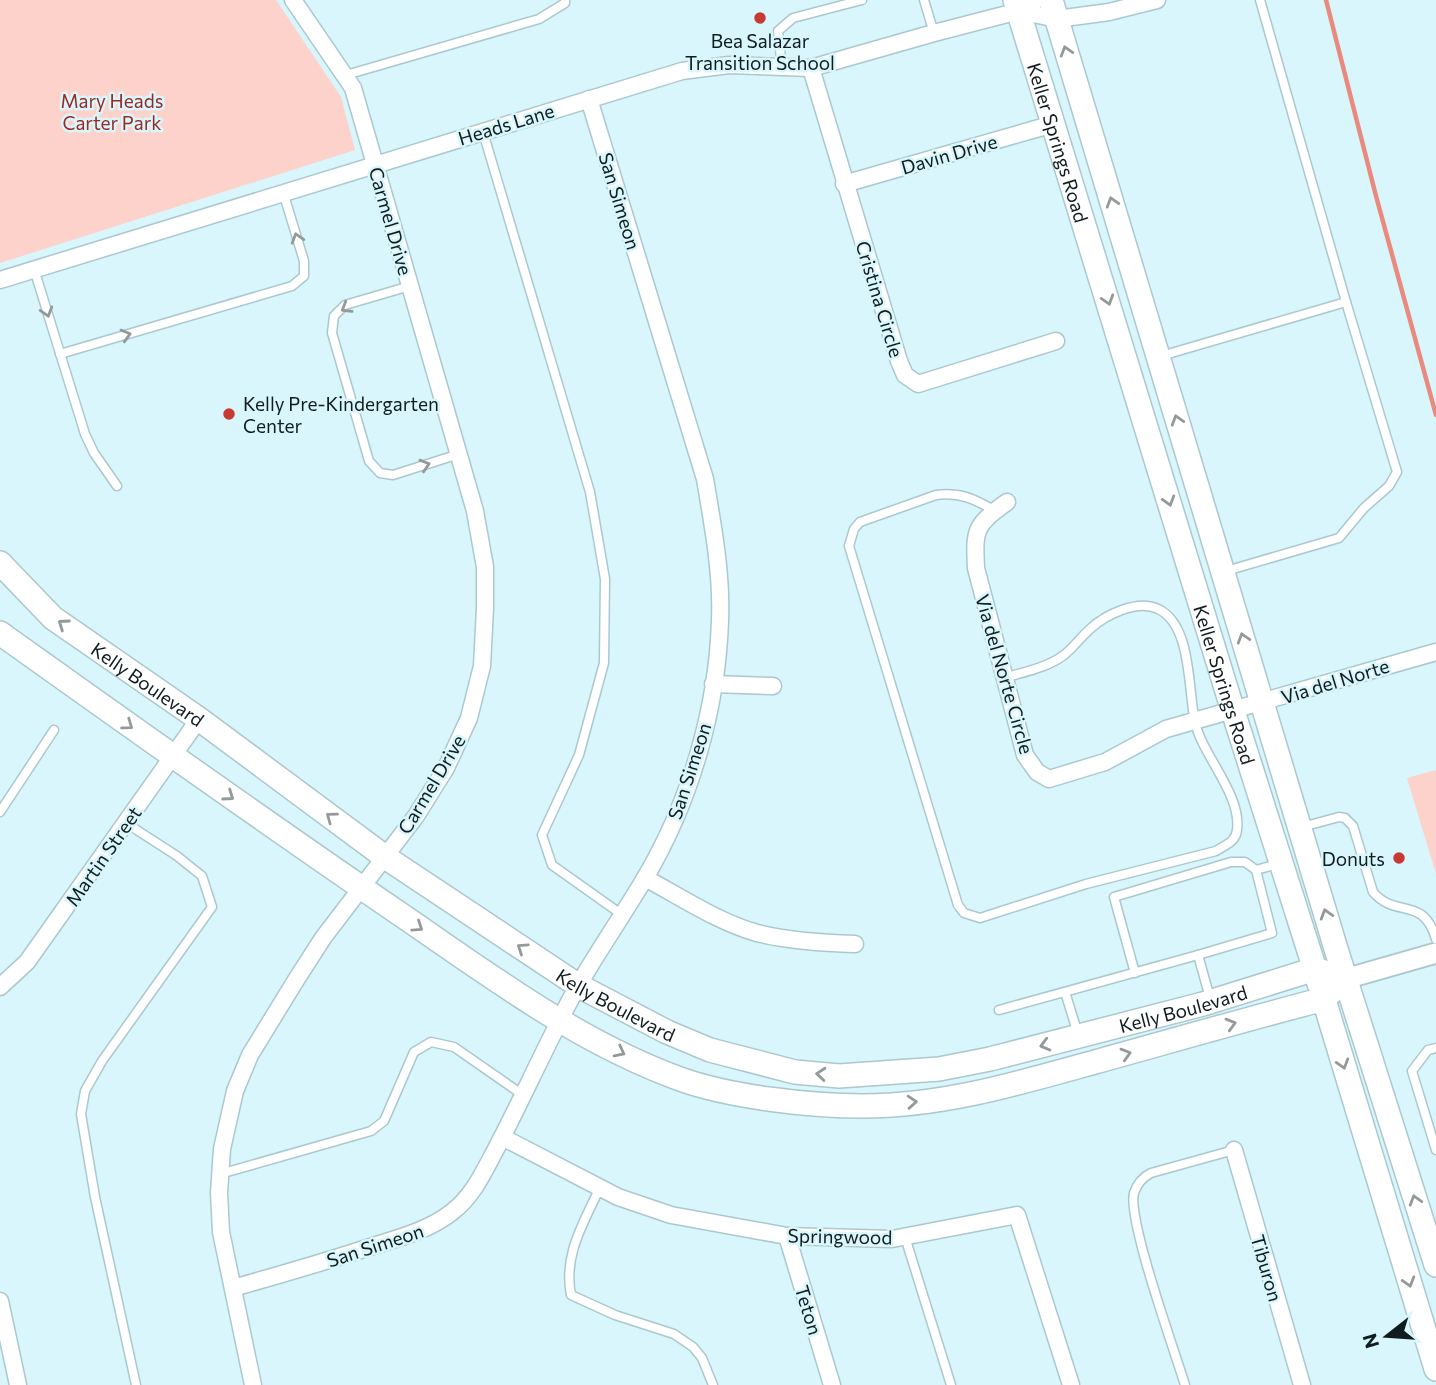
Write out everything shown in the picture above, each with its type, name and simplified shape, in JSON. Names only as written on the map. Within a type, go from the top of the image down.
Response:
[{"type":"main road","name":"Keller Springs Road","points":[[1023,4],[1053,124],[1436,1369]]},
{"type":"main road","name":"Keller Springs Road","points":[[1054,10],[1345,979],[1436,1265]]},
{"type":"main road","points":[[1128,366],[1158,357]]},
{"type":"main road","name":"Kelly Boulevard","points":[[0,563],[53,618],[199,719],[385,857],[579,986],[667,1032],[710,1050],[795,1072],[849,1076],[940,1069],[990,1059],[1211,1001],[1315,969]]},
{"type":"main road","name":"Kelly Boulevard","points":[[0,633],[362,888],[559,1020],[643,1063],[683,1080],[737,1093],[784,1100],[863,1106],[939,1100],[1004,1087],[1324,999],[1345,979]]},
{"type":"main road","points":[[1315,969],[1345,979]]},
{"type":"main road","points":[[1079,1036],[1087,1065]]},
{"type":"street","points":[[1023,4],[1054,10],[1110,12],[1157,0]]},
{"type":"street","name":"Carmel Drive","points":[[253,1385],[221,1231],[219,1193],[222,1149],[235,1091],[250,1055],[316,949],[416,816],[446,768],[469,718],[482,666],[485,567],[475,511],[353,88],[301,3]]},
{"type":"street","name":"Heads Lane","points":[[0,279],[682,71],[729,65],[811,68],[1023,4]]},
{"type":"street","name":"Cristina Circle","points":[[811,68],[844,184],[905,375],[918,384],[1056,341]]},
{"type":"street","name":"San Simeon","points":[[233,1288],[323,1262],[433,1225],[453,1212],[469,1196],[502,1137],[559,1020],[645,878],[686,793],[713,684],[720,621],[716,538],[705,479],[589,99]]},
{"type":"street","name":"Davin Drive","points":[[844,184],[1053,124]]},
{"type":"street","name":"Via del Norte Circle","points":[[1001,506],[984,519],[975,541],[976,568],[1025,755],[1037,772],[1049,779],[1105,762],[1166,729],[1233,711]]},
{"type":"street","name":"Via del Norte","points":[[1233,711],[1436,652]]},
{"type":"street","points":[[713,684],[773,686]]},
{"type":"street","name":"Martin Street","points":[[0,986],[27,962],[199,719]]},
{"type":"street","points":[[645,878],[721,919],[755,932],[793,941],[855,944]]},
{"type":"street","name":"Kelly Boulevard","points":[[1345,979],[1436,953]]},
{"type":"street","name":"Springwood","points":[[502,1137],[618,1197],[671,1215],[787,1236],[850,1239],[905,1237],[1017,1216],[1071,1385]]},
{"type":"street","name":"Tiburon","points":[[1234,1150],[1302,1385]]},
{"type":"street","name":"Teton","points":[[787,1236],[832,1385]]},
{"type":"street","points":[[0,1301],[18,1385]]},
{"type":"lane","points":[[346,75],[539,19],[565,3],[565,0]]},
{"type":"lane","points":[[782,67],[778,31],[793,18],[862,0]]},
{"type":"lane","points":[[924,0],[934,33]]},
{"type":"lane","points":[[1223,572],[1339,538],[1364,508],[1389,485],[1397,472],[1260,0]]},
{"type":"lane","points":[[482,131],[590,492],[605,579],[604,663],[579,755],[542,835],[552,865],[621,914]]},
{"type":"lane","points":[[60,354],[292,286],[304,276],[304,261],[282,192]]},
{"type":"lane","points":[[34,269],[85,434],[94,453],[117,486]]},
{"type":"lane","points":[[410,286],[345,305],[334,316],[332,333],[369,461],[380,473],[393,475],[459,454]]},
{"type":"lane","points":[[1158,357],[1346,302]]},
{"type":"lane","points":[[1001,506],[971,496],[936,495],[860,522],[854,529],[849,546],[958,905],[964,914],[980,918],[1086,884],[1216,851],[1234,840],[1237,818],[1231,798],[1200,739],[1179,633],[1158,608],[1136,607],[1110,614],[1092,627],[1064,655],[1045,665],[1004,678]]},
{"type":"lane","points":[[0,813],[54,730]]},
{"type":"lane","points":[[1300,828],[1339,817],[1345,818],[1353,826],[1373,892],[1380,901],[1414,909],[1425,917],[1432,925],[1436,939]]},
{"type":"lane","points":[[126,823],[177,856],[202,876],[212,907],[102,1060],[85,1091],[81,1114],[95,1197],[136,1385]]},
{"type":"lane","points":[[999,1010],[1135,973],[1272,933],[1256,870],[1245,862],[1231,862],[1114,897],[1135,973]]},
{"type":"lane","points":[[1256,870],[1281,863]]},
{"type":"lane","points":[[1198,955],[1211,1001]]},
{"type":"lane","points":[[1065,992],[1079,1036]]},
{"type":"lane","points":[[220,1174],[371,1131],[384,1121],[414,1052],[431,1042],[454,1047],[523,1095]]},
{"type":"lane","points":[[1436,1048],[1428,1050],[1412,1071],[1436,1150]]},
{"type":"lane","points":[[1185,1385],[1135,1222],[1134,1193],[1143,1178],[1151,1172],[1234,1150]]},
{"type":"lane","points":[[600,1187],[570,1256],[568,1281],[571,1295],[615,1315],[674,1334],[693,1347],[702,1358],[713,1385]]},
{"type":"lane","points":[[905,1237],[951,1385]]},
{"type":"green space","name":"Mary Heads Carter Park","points":[[0,0],[276,0],[341,97],[355,150],[0,263]]},
{"type":"green space","points":[[1436,770],[1436,874],[1407,778]]},
{"type":"waterway","points":[[1326,0],[1436,415]]},
{"type":"place","name":"Bea Salazar Transition School","points":[[760,18]]},
{"type":"place","name":"Kelly Pre-Kindergarten Center","points":[[229,414]]},
{"type":"place","name":"Donuts","points":[[1399,858]]}]
